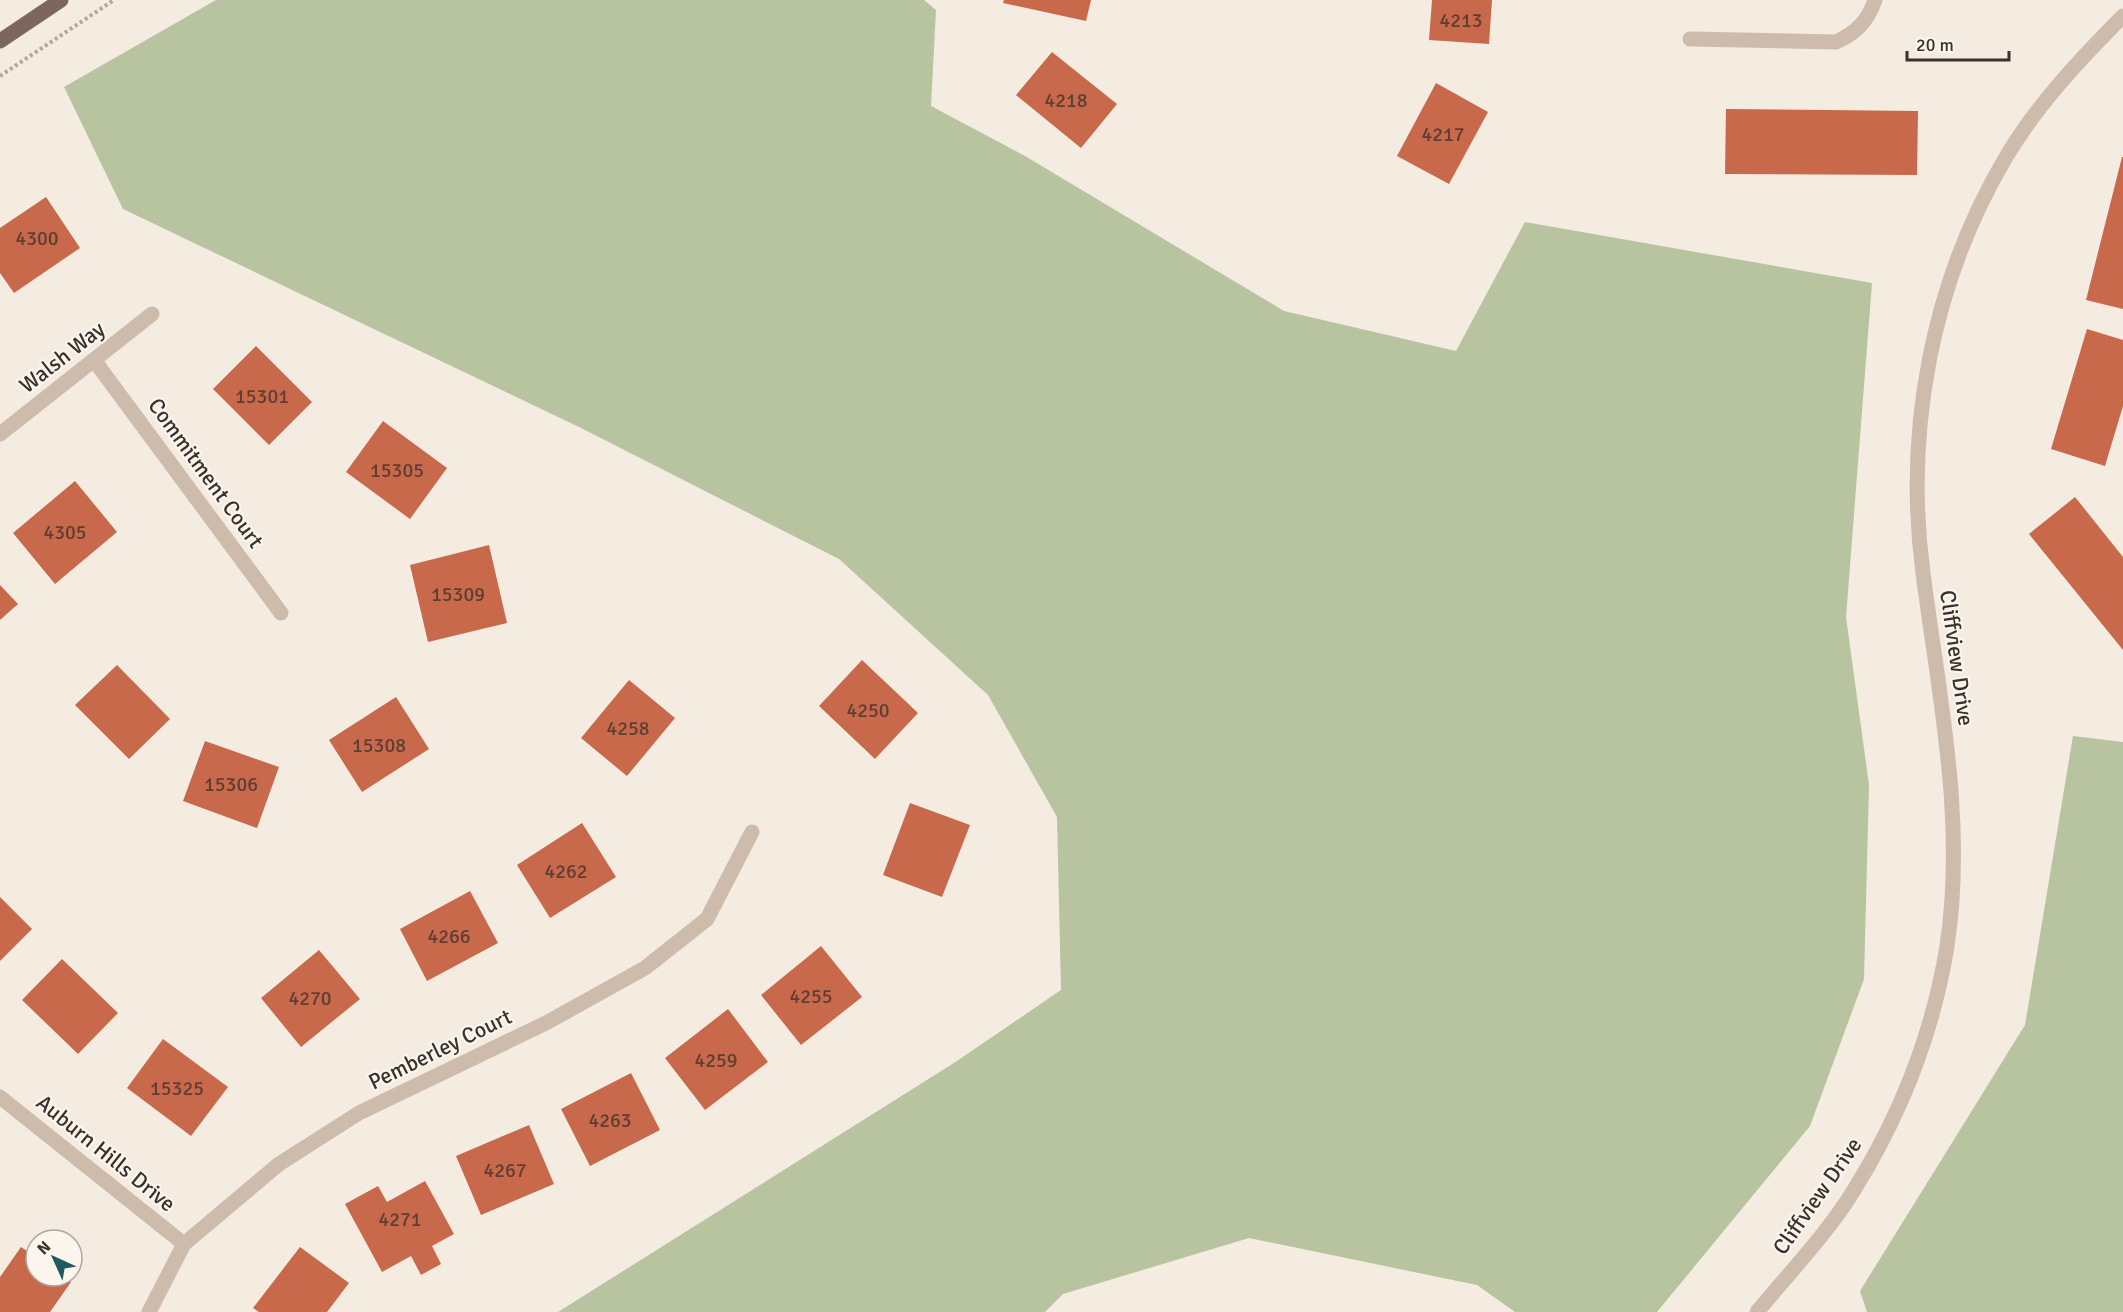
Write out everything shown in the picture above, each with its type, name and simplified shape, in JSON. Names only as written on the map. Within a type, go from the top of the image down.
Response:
[{"type":"main road","points":[[0,41],[61,0]]},
{"type":"street","points":[[1690,39],[1836,42],[1851,35],[1867,21],[1875,0]]},
{"type":"street","name":"Cliffview Drive","points":[[1758,1312],[1820,1237],[1853,1192],[1881,1144],[1910,1081],[1929,1026],[1947,946],[1953,877],[1950,775],[1939,673],[1922,570],[1917,492],[1921,413],[1930,351],[1947,283],[1974,217],[2007,155],[2044,104],[2123,16]]},
{"type":"street","name":"Walsh Way","points":[[0,434],[152,314]]},
{"type":"street","name":"Commitment Court","points":[[94,360],[281,613]]},
{"type":"street","name":"Pemberley Court","points":[[149,1312],[184,1244],[279,1164],[359,1113],[546,1023],[645,968],[707,919],[752,832]]},
{"type":"street","name":"Auburn Hills Drive","points":[[0,1097],[184,1244]]},
{"type":"path","points":[[0,76],[114,0]]},
{"type":"green space","points":[[216,0],[924,0],[936,10],[931,106],[1025,156],[1284,311],[1456,351],[1525,222],[1872,283],[1846,617],[1869,785],[1864,979],[1810,1126],[1657,1312],[1515,1312],[1477,1285],[1249,1238],[1063,1294],[1045,1312],[558,1312],[957,1061],[1061,990],[1057,817],[988,695],[839,559],[581,428],[123,209],[64,87]]},
{"type":"green space","points":[[2073,736],[2123,742],[2123,1312],[1867,1312],[1860,1291],[2025,1025]]},
{"type":"building","points":[[1004,0],[1091,0],[1086,21],[1003,3]]},
{"type":"building","points":[[1432,0],[1492,0],[1489,44],[1429,40]]},
{"type":"building","points":[[1052,52],[1117,104],[1081,148],[1016,95]]},
{"type":"building","points":[[1436,83],[1488,112],[1449,184],[1397,156]]},
{"type":"building","points":[[1726,109],[1918,111],[1917,175],[1725,174]]},
{"type":"building","points":[[2123,157],[2123,309],[2086,300]]},
{"type":"building","points":[[46,197],[80,248],[14,293],[0,273],[0,228]]},
{"type":"building","points":[[2087,329],[2123,340],[2123,406],[2105,466],[2051,449]]},
{"type":"building","points":[[256,346],[312,402],[269,445],[213,389]]},
{"type":"building","points":[[383,421],[447,468],[410,519],[346,472]]},
{"type":"building","points":[[75,481],[117,532],[55,584],[13,533]]},
{"type":"building","points":[[2075,497],[2123,557],[2123,650],[2029,534]]},
{"type":"building","points":[[489,545],[507,623],[428,642],[410,565]]},
{"type":"building","points":[[0,585],[18,604],[0,620]]},
{"type":"building","points":[[862,660],[918,713],[875,759],[819,706]]},
{"type":"building","points":[[117,665],[170,719],[129,759],[75,705]]},
{"type":"building","points":[[629,680],[675,718],[627,776],[581,738]]},
{"type":"building","points":[[396,697],[429,749],[362,792],[329,740]]},
{"type":"building","points":[[205,741],[279,767],[257,828],[183,801]]},
{"type":"building","points":[[910,803],[970,825],[942,897],[883,875]]},
{"type":"building","points":[[582,823],[616,877],[550,918],[517,865]]},
{"type":"building","points":[[470,891],[498,943],[427,981],[400,929]]},
{"type":"building","points":[[0,897],[32,929],[0,961]]},
{"type":"building","points":[[821,946],[862,997],[801,1045],[761,995]]},
{"type":"building","points":[[319,950],[360,999],[301,1047],[261,998]]},
{"type":"building","points":[[62,959],[118,1013],[78,1054],[22,1000]]},
{"type":"building","points":[[728,1009],[768,1062],[705,1110],[665,1058]]},
{"type":"building","points":[[163,1039],[228,1087],[191,1136],[127,1088]]},
{"type":"building","points":[[631,1073],[660,1130],[590,1166],[561,1109]]},
{"type":"building","points":[[529,1125],[554,1184],[481,1215],[456,1156]]},
{"type":"building","points":[[425,1181],[454,1234],[432,1246],[441,1264],[421,1275],[411,1256],[382,1272],[345,1204],[378,1186],[387,1202]]},
{"type":"building","points":[[21,1247],[24,1249],[24,1288],[67,1288],[50,1312],[0,1312],[0,1277]]},
{"type":"building","points":[[300,1247],[349,1283],[327,1312],[259,1312],[253,1308]]}]
